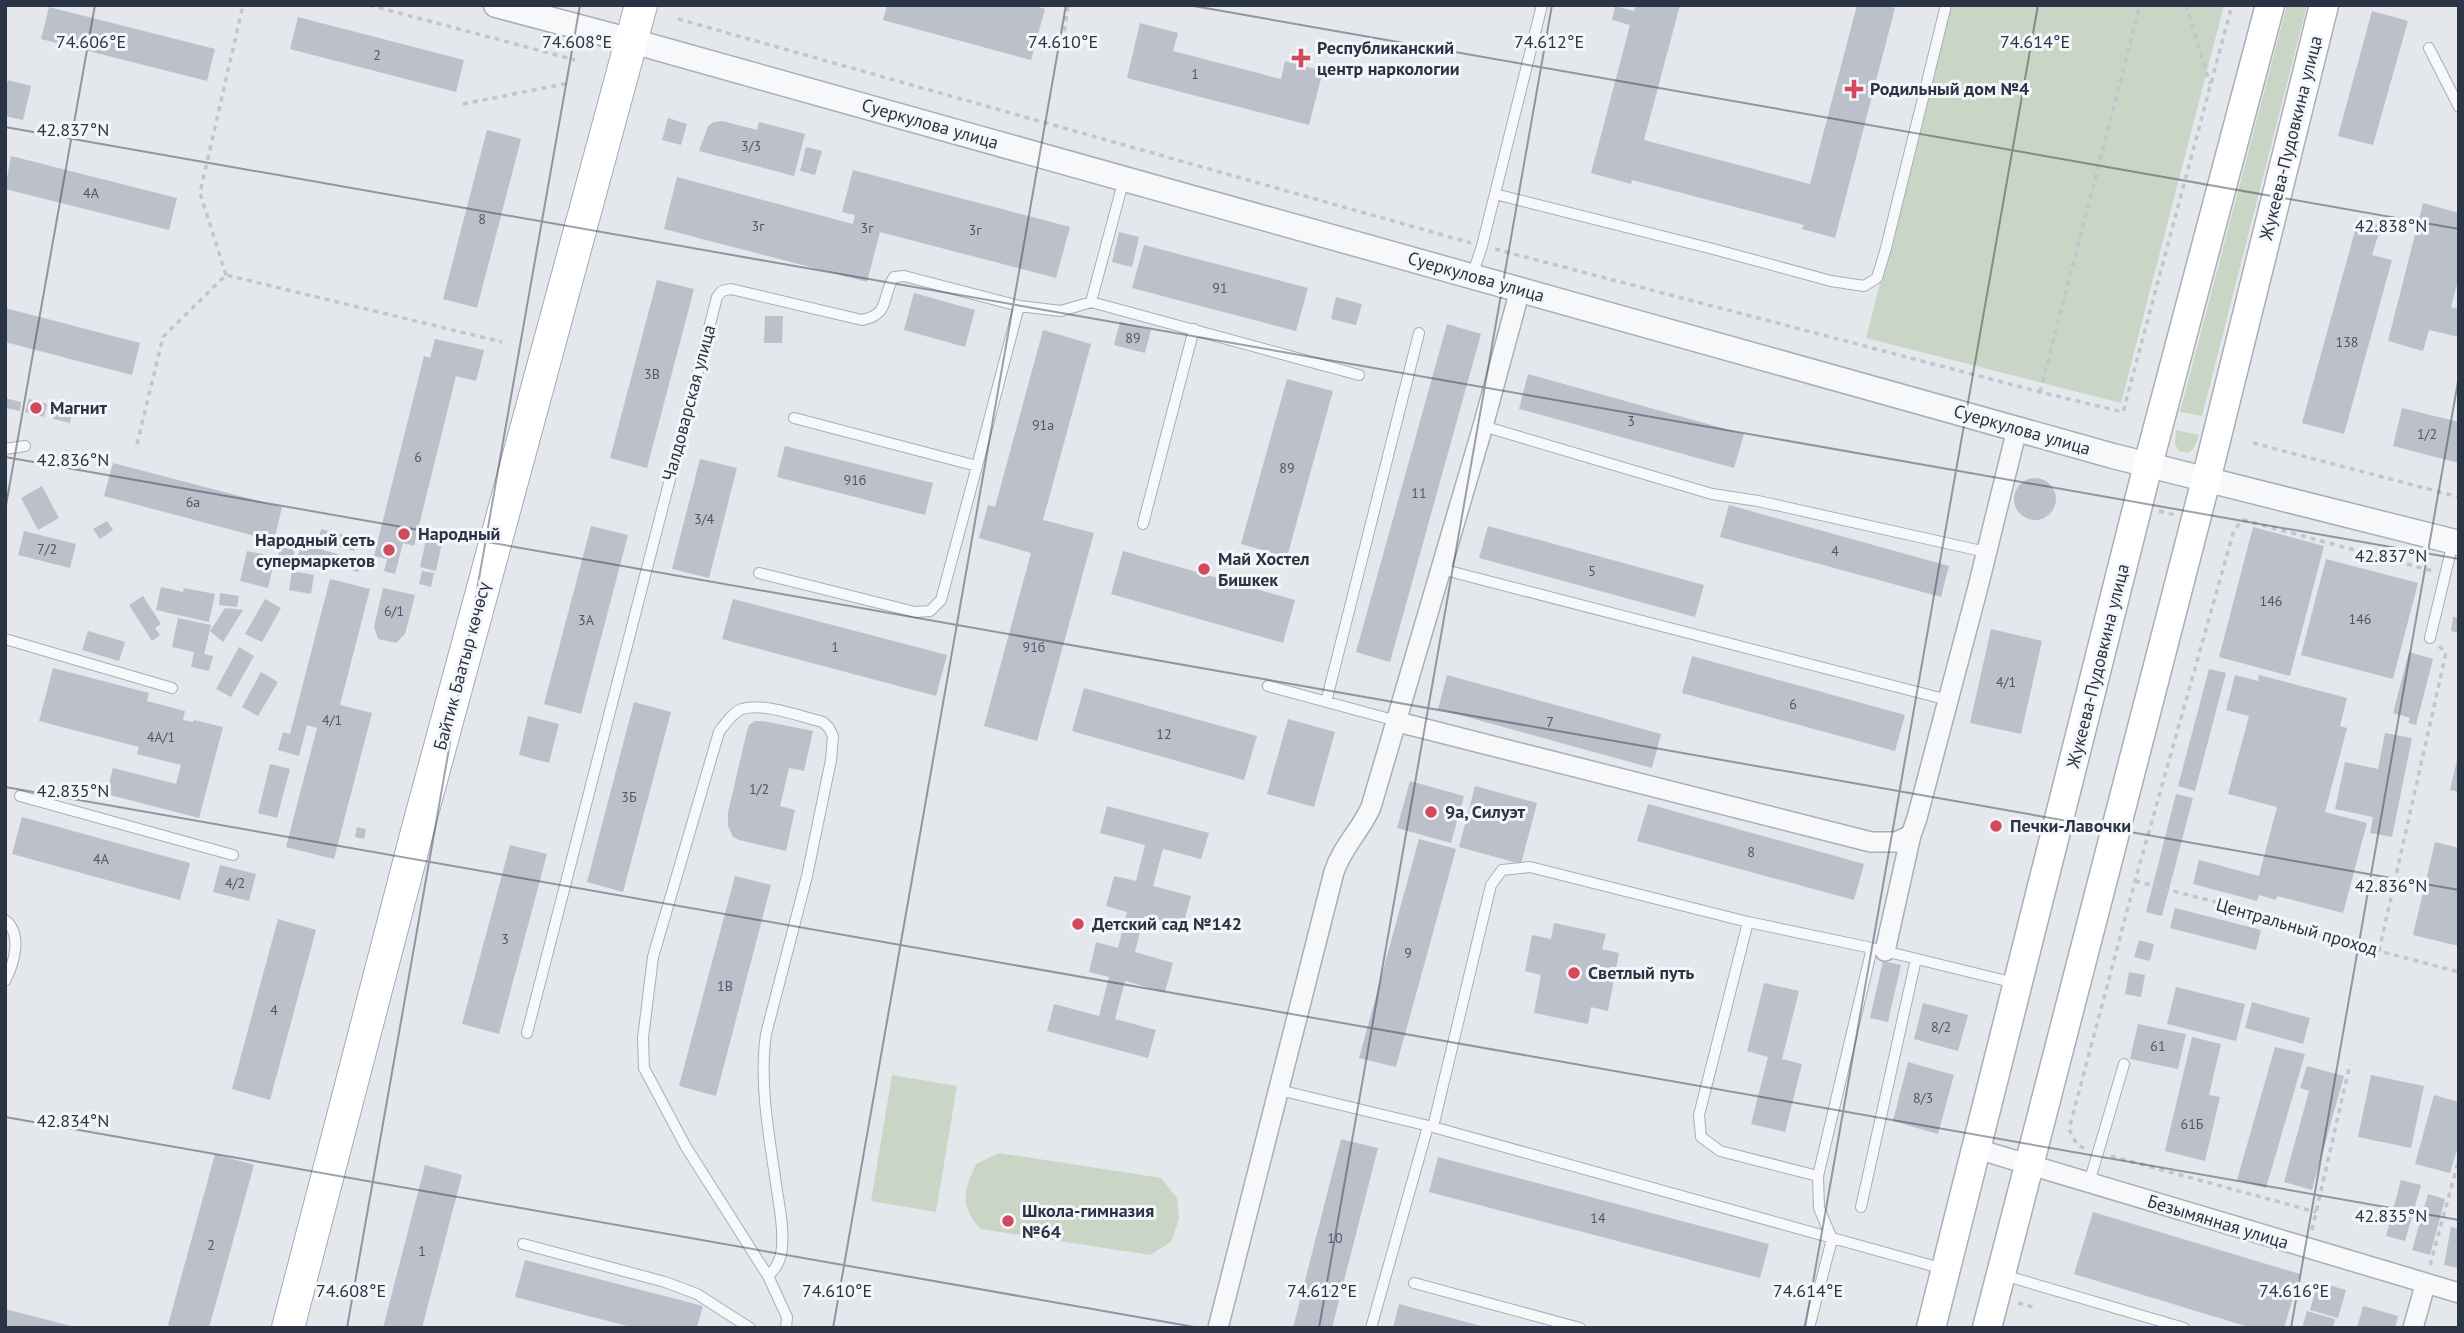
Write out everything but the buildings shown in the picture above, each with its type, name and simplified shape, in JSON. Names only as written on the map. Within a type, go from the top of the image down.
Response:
[{"type":"main road","name":"Байтик Баатыр көчөсү","points":[[288,1328],[425,803],[641,5]]},
{"type":"main road","name":"Жукеева-Пудовкина улица","points":[[1931,1328],[2148,465],[2270,5]]},
{"type":"main road","name":"Жукеева-Пудовкина улица","points":[[1987,1328],[2206,480],[2324,5]]},
{"type":"street","name":"Суеркулова улица","points":[[495,5],[2148,465],[2456,543]]},
{"type":"street","points":[[1218,1328],[1339,857],[1365,821],[1398,722],[1520,289]]},
{"type":"street","points":[[1879,950],[1948,700],[2017,429]]},
{"type":"street","points":[[1398,722],[1871,842],[1896,842],[1911,835]]},
{"type":"street","name":"Безымянная улица","points":[[1977,1149],[2459,1293]]},
{"type":"street","points":[[2413,1328],[2425,1285]]},
{"type":"lane","points":[[1472,276],[1482,246],[1542,5]]},
{"type":"lane","points":[[1495,194],[1831,281],[1864,286],[1877,278],[1946,5]]},
{"type":"lane","points":[[2429,48],[2459,107]]},
{"type":"lane","points":[[1124,178],[1091,302],[1359,375]]},
{"type":"lane","name":"Чалдоварская улица","points":[[527,1033],[717,298],[722,291],[731,289],[862,320],[876,317],[884,307],[889,285],[894,277],[904,276],[1019,306],[1061,311],[1091,302]]},
{"type":"lane","points":[[759,573],[915,612],[930,611],[941,600],[1019,306]]},
{"type":"lane","points":[[1143,524],[1194,330]]},
{"type":"lane","points":[[1326,702],[1419,333]]},
{"type":"lane","points":[[794,418],[977,466]]},
{"type":"lane","points":[[1483,426],[1712,494],[1758,501],[1986,552]]},
{"type":"lane","points":[[5,449],[25,446]]},
{"type":"lane","points":[[2430,638],[2445,575],[2456,543]]},
{"type":"lane","points":[[1441,569],[1948,700]]},
{"type":"lane","points":[[5,639],[172,688]]},
{"type":"lane","points":[[1268,686],[1398,722]]},
{"type":"lane","points":[[768,1276],[774,1271],[781,1256],[782,1226],[762,1059],[807,876],[831,760],[833,736],[823,722],[762,708],[744,708],[719,732],[653,957],[642,1038],[643,1068],[685,1147],[768,1276],[787,1317],[786,1328]]},
{"type":"lane","points":[[20,796],[233,855]]},
{"type":"lane","points":[[1371,1328],[1430,1126],[1491,885],[1502,870],[1530,867],[1748,922],[2019,984]]},
{"type":"lane","points":[[5,920],[17,939],[5,981]]},
{"type":"lane","points":[[1748,922],[1699,1115],[1701,1136],[1720,1151],[1818,1176]]},
{"type":"lane","points":[[1809,1328],[1832,1239],[1819,1208],[1818,1176],[1879,950]]},
{"type":"lane","points":[[1861,1207],[1916,959]]},
{"type":"lane","points":[[2089,1183],[2124,1063]]},
{"type":"lane","points":[[1279,1090],[1430,1126],[1946,1269]]},
{"type":"lane","points":[[523,1244],[665,1282],[698,1294],[750,1328]]},
{"type":"lane","points":[[2001,1274],[2184,1328]]},
{"type":"lane","points":[[1413,1283],[1580,1328]]},
{"type":"path","points":[[226,275],[200,193],[243,5]]},
{"type":"path","points":[[369,5],[575,60]]},
{"type":"path","points":[[1063,41],[1068,5]]},
{"type":"path","points":[[2040,392],[2140,5]]},
{"type":"path","points":[[2186,5],[2210,84]]},
{"type":"path","points":[[678,19],[1482,246],[2123,412],[2232,5]]},
{"type":"path","points":[[463,104],[569,83]]},
{"type":"path","points":[[226,275],[502,342]]},
{"type":"path","points":[[137,444],[163,337],[226,275]]},
{"type":"path","points":[[2253,443],[2459,497]]},
{"type":"path","points":[[2157,510],[2180,516]]},
{"type":"path","points":[[2316,1212],[2097,1153],[2077,1145],[2069,1129],[2135,881],[2234,530],[2243,520],[2445,575]]},
{"type":"path","points":[[2379,951],[2446,653],[2430,638]]},
{"type":"path","name":"Центральный проход","points":[[2135,881],[2284,920],[2303,931],[2459,972]]},
{"type":"path","points":[[2308,1249],[2350,1064]]},
{"type":"path","points":[[2425,1285],[2459,1158]]},
{"type":"green space","points":[[1951,5],[2224,5],[2121,403],[1866,338]]},
{"type":"green space","points":[[2287,5],[2307,5],[2202,416],[2180,412]]},
{"type":"green space","points":[[2176,430],[2199,435],[2194,448],[2188,453],[2179,451],[2175,444]]},
{"type":"green space","points":[[892,1075],[957,1086],[936,1212],[871,1201]]},
{"type":"green space","points":[[999,1153],[1161,1178],[1177,1198],[1179,1219],[1171,1242],[1150,1255],[980,1229],[966,1204],[966,1190],[976,1164]]},
{"type":"place","name":"Республиканский центр наркологии","points":[[1301,58]]},
{"type":"place","name":"Родильный дом №4","points":[[1854,89]]},
{"type":"place","name":"Магнит","points":[[36,408]]},
{"type":"place","name":"Народный","points":[[404,534]]},
{"type":"place","name":"Народный сеть супермаркетов","points":[[389,550]]},
{"type":"place","name":"Май Хостел Бишкек","points":[[1204,569]]},
{"type":"place","name":"9а, Силуэт","points":[[1431,812]]},
{"type":"place","name":"Печки-Лавочки","points":[[1996,826]]},
{"type":"place","name":"Детский сад №142","points":[[1078,924]]},
{"type":"place","name":"Светлый путь","points":[[1574,973]]},
{"type":"place","name":"Школа-гимназия №64","points":[[1008,1221]]}]
